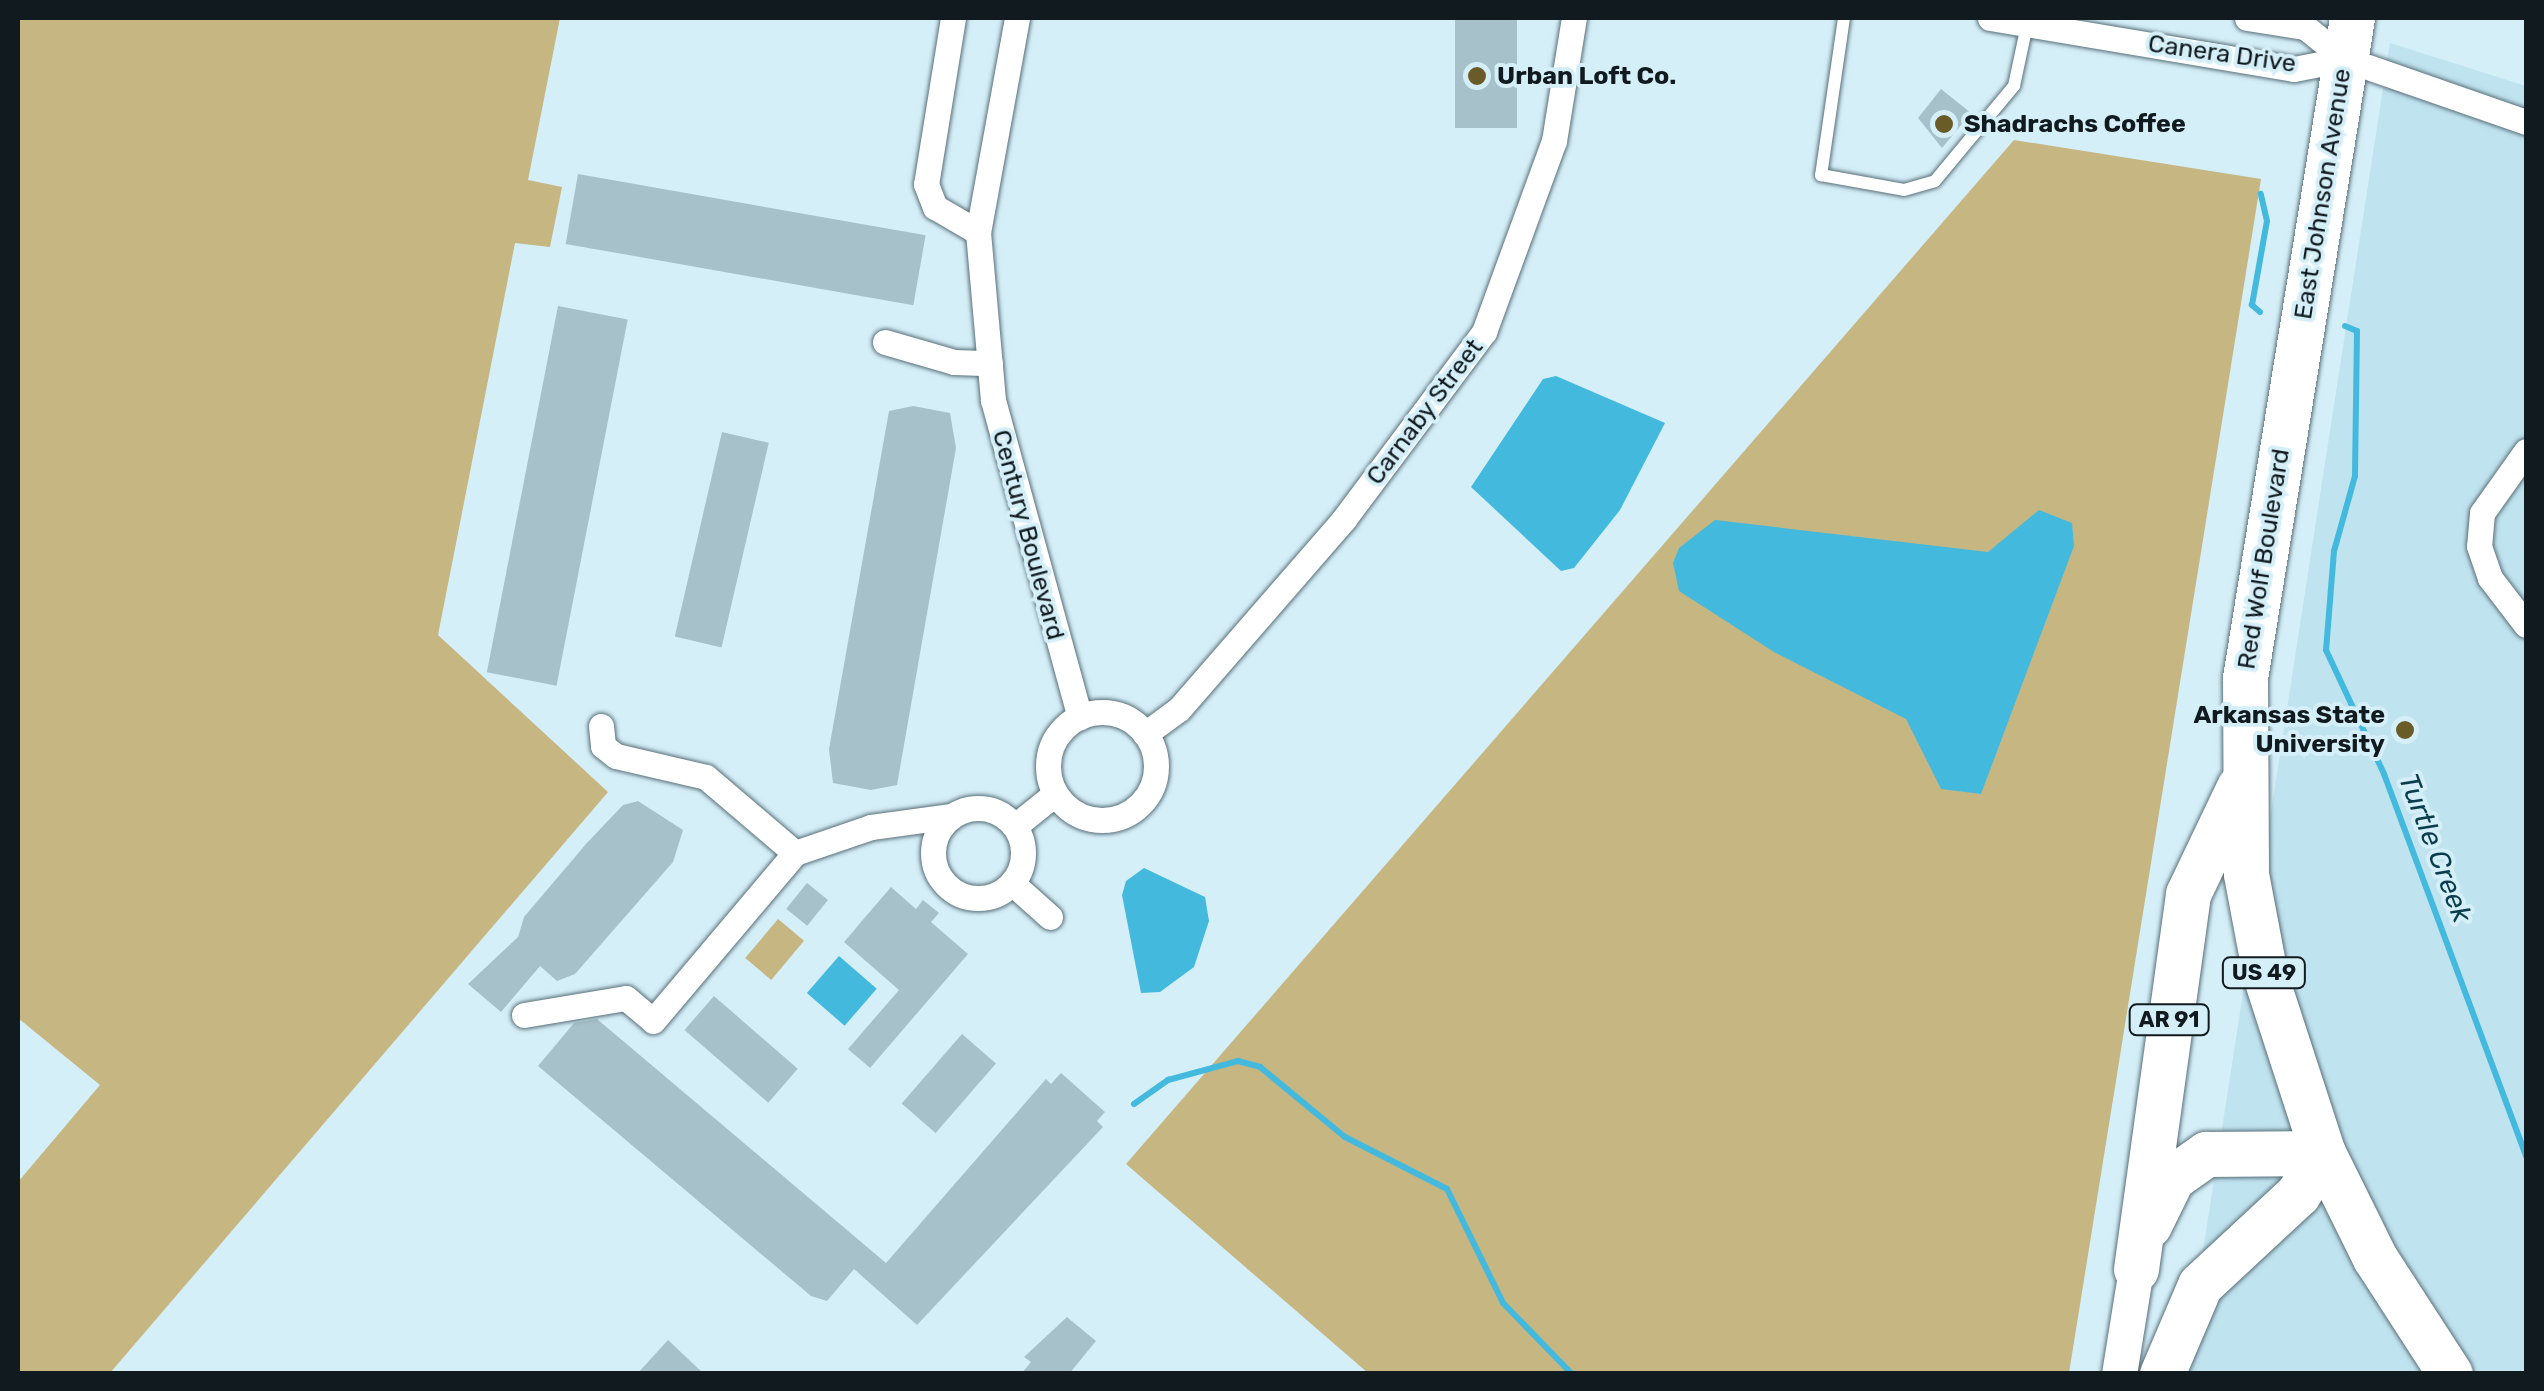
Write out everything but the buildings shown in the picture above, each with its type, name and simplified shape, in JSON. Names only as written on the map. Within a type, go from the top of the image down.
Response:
[{"type":"highway","name":"East Johnson Avenue","points":[[2294,370],[2349,38]]},
{"type":"highway","name":"Red Wolf Boulevard","points":[[2294,370],[2246,678],[2240,786],[2265,975],[2323,1153],[2375,1258],[2450,1370]]},
{"type":"highway","name":"AR 91","points":[[2136,1269],[2188,894],[2240,786]]},
{"type":"highway","points":[[2136,1269],[2157,1200],[2188,1162],[2226,1149],[2323,1153],[2298,1194],[2200,1284],[2162,1374]]},
{"type":"main road","name":"AR 91","points":[[2119,1374],[2136,1269]]},
{"type":"street","points":[[954,18],[926,184],[935,207],[978,232]]},
{"type":"street","name":"Century Boulevard","points":[[1017,18],[978,232],[1003,456],[1080,717]]},
{"type":"street","name":"Carnaby Street","points":[[1146,734],[1178,709],[1344,519],[1484,332],[1554,141],[1574,18]]},
{"type":"street","name":"Canera Drive","points":[[1990,18],[2028,20],[2294,69],[2349,38]]},
{"type":"street","name":"Canera Drive","points":[[2247,18],[2349,38]]},
{"type":"street","points":[[2349,38],[2526,122]]},
{"type":"street","points":[[885,342],[954,362],[990,364]]},
{"type":"street","points":[[2526,451],[2482,513],[2479,546],[2490,578],[2526,625]]},
{"type":"street","points":[[1116,714],[1146,734],[1156,767],[1132,812],[1098,821],[1056,794],[1052,749],[1080,717],[1116,714]]},
{"type":"street","points":[[601,726],[603,746],[616,756],[706,776],[795,852]]},
{"type":"street","points":[[1015,826],[1056,794]]},
{"type":"street","points":[[524,1016],[626,998],[653,1020],[795,852],[899,820],[952,816],[978,808],[1015,826],[1024,855],[1012,883],[989,897],[961,895],[940,878],[933,851],[899,820]]},
{"type":"street","points":[[933,851],[952,816]]},
{"type":"street","points":[[1012,883],[1050,917]]},
{"type":"lane","points":[[1844,18],[1821,175],[1904,190],[1934,181],[2014,86],[2028,20]]},
{"type":"shaded area","points":[[18,18],[560,18],[528,180],[562,187],[550,247],[515,243],[438,635],[608,792],[110,1373],[18,1373],[18,1182],[100,1085],[18,1018]]},
{"type":"shaded area","name":"Arkansas State University","points":[[2390,43],[2526,86],[2526,1373],[2184,1374]]},
{"type":"shaded area","points":[[2014,140],[2261,179],[2069,1373],[1368,1373],[1126,1164]]},
{"type":"shaded area","points":[[778,919],[804,941],[771,980],[745,958]]},
{"type":"water","points":[[1556,376],[1665,423],[1620,510],[1574,568],[1561,571],[1471,487],[1543,379]]},
{"type":"water","points":[[2039,510],[2072,523],[2074,546],[1981,794],[1941,789],[1906,719],[1774,652],[1679,591],[1673,563],[1679,548],[1715,520],[1988,552]]},
{"type":"water","points":[[1144,868],[1205,897],[1209,921],[1194,967],[1160,992],[1141,993],[1122,895],[1126,881]]},
{"type":"water","points":[[839,956],[877,989],[845,1026],[807,993]]},
{"type":"waterway","name":"Turtle Creek","points":[[2260,312],[2252,305],[2267,221],[2261,194]]},
{"type":"waterway","name":"Turtle Creek","points":[[2345,326],[2357,331],[2355,476],[2334,551],[2326,650],[2384,774],[2526,1156]]},
{"type":"waterway","points":[[1134,1104],[1168,1080],[1238,1061],[1260,1067],[1345,1137],[1447,1189],[1503,1303],[1572,1374]]},
{"type":"place","name":"Urban Loft Co.","points":[[1477,76]]},
{"type":"place","name":"Shadrachs Coffee","points":[[1944,124]]},
{"type":"place","name":"Arkansas State University","points":[[2405,730]]}]
